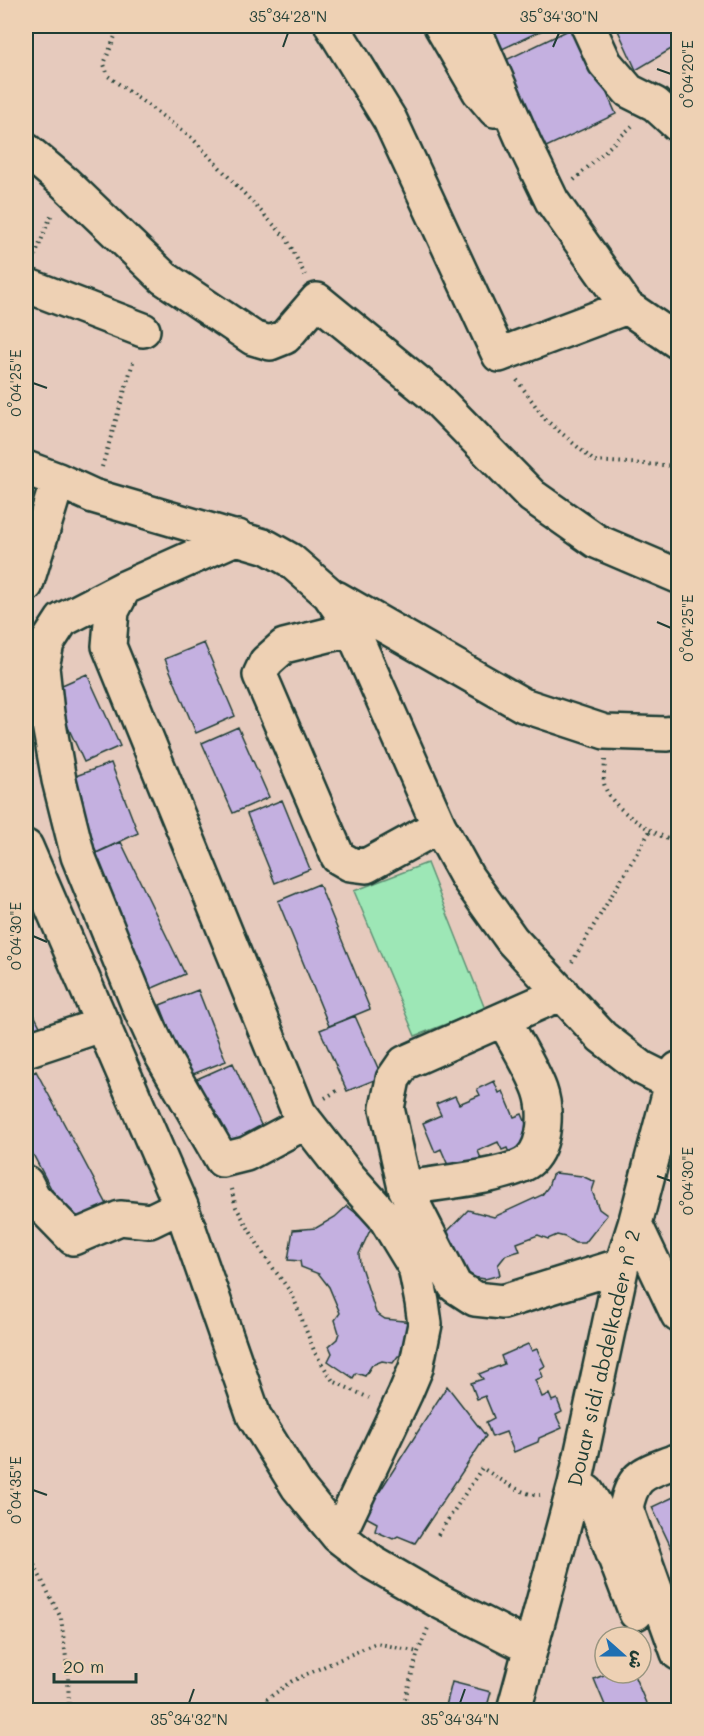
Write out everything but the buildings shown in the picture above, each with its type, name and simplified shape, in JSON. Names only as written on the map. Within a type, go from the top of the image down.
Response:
[{"type":"street","points":[[332,26],[390,120],[499,355],[627,307]]},
{"type":"street","points":[[441,26],[478,91],[525,145]]},
{"type":"street","points":[[473,26],[552,201],[627,307],[678,342]]},
{"type":"street","points":[[588,26],[605,63],[629,91],[667,115]]},
{"type":"street","points":[[26,150],[64,182],[164,278],[253,338],[270,343],[285,337],[317,300],[432,394],[532,496],[596,541],[678,576]]},
{"type":"street","points":[[30,271],[143,330]]},
{"type":"street","points":[[26,468],[93,496],[267,547],[290,560],[329,594],[523,705],[605,732],[667,734],[678,732]]},
{"type":"street","points":[[26,585],[58,480]]},
{"type":"street","points":[[238,537],[123,588],[62,620],[47,643],[42,667],[47,713],[59,780],[78,856],[86,877],[133,993],[161,1054],[222,1160],[246,1154],[306,1122]]},
{"type":"street","points":[[123,588],[112,611],[109,646],[299,1113],[348,1176],[384,1216],[415,1267],[425,1324],[416,1368],[338,1536]]},
{"type":"street","points":[[329,594],[352,629],[439,826],[467,877],[512,940],[564,982],[602,1037],[642,1068],[676,1079]]},
{"type":"street","points":[[352,629],[284,646],[266,662],[260,675],[338,856],[350,864],[366,866],[439,826]]},
{"type":"street","points":[[26,847],[181,1206],[227,1344],[254,1416],[298,1487],[338,1536],[373,1563],[437,1600],[529,1647]]},
{"type":"street","points":[[564,982],[504,1020],[404,1063],[393,1079],[387,1108],[405,1188],[455,1286],[475,1299],[503,1302],[622,1265]]},
{"type":"street","points":[[405,1188],[502,1172],[529,1161],[539,1147],[544,1117],[540,1091],[504,1020]]},
{"type":"street","points":[[26,1050],[104,1024]]},
{"type":"street","name":"Douar sidi abdelkader n° 2","points":[[514,1710],[529,1647],[575,1484],[622,1265],[676,1079]]},
{"type":"street","points":[[26,1183],[33,1197],[73,1238],[120,1218],[150,1221],[181,1206]]},
{"type":"street","points":[[635,1224],[678,1315]]},
{"type":"street","points":[[678,1460],[638,1478],[629,1492],[626,1508],[678,1653]]},
{"type":"street","points":[[575,1484],[587,1492],[596,1505],[636,1613]]},
{"type":"path","points":[[119,26],[104,64],[108,76],[192,138],[287,239],[317,300]]},
{"type":"path","points":[[552,201],[667,115]]},
{"type":"path","points":[[30,271],[64,182]]},
{"type":"path","points":[[93,496],[143,330]]},
{"type":"path","points":[[499,355],[545,419],[594,461],[678,466]]},
{"type":"path","points":[[605,732],[604,784],[612,800],[650,831],[678,844]]},
{"type":"path","points":[[564,982],[650,831]]},
{"type":"path","points":[[222,1160],[236,1207],[265,1257],[292,1294],[315,1353],[333,1381],[368,1398],[405,1394]]},
{"type":"path","points":[[438,1535],[482,1468],[518,1489],[537,1496]]},
{"type":"path","points":[[26,1550],[61,1618],[68,1674],[69,1710]]},
{"type":"path","points":[[402,1710],[418,1652],[437,1600]]},
{"type":"path","points":[[252,1710],[291,1681],[376,1643],[418,1652]]},
{"type":"green space","points":[[427,863],[485,1009],[415,1036],[354,891]]}]
